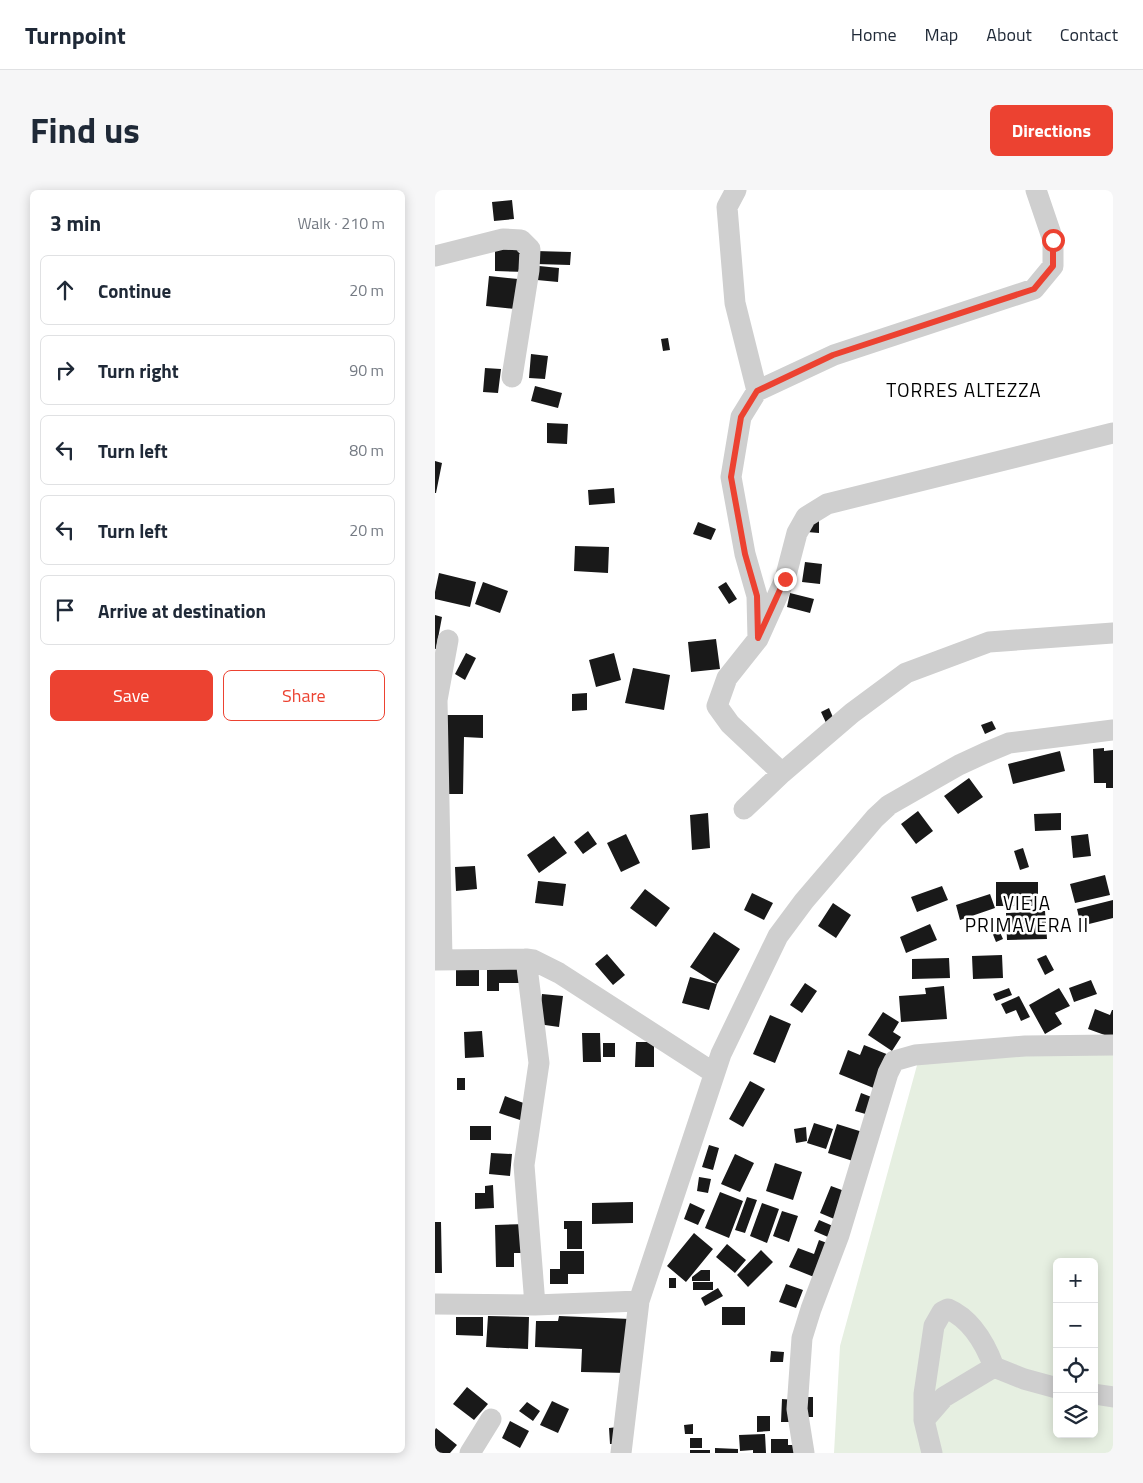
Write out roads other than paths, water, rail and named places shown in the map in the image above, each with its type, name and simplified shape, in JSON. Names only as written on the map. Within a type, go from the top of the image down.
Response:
[{"type":"street","points":[[736,190],[727,207],[735,303],[757,391]]},
{"type":"street","points":[[758,638],[757,596],[745,554],[731,477],[741,417],[757,391],[833,355],[1034,289],[1053,266],[1053,240],[1036,190]]},
{"type":"street","points":[[435,256],[503,239],[521,240],[530,249],[529,270],[512,377]]},
{"type":"street","points":[[782,773],[730,724],[717,706],[727,678],[758,638],[785,579],[797,533],[806,517],[827,504],[1113,433]]},
{"type":"street","points":[[744,809],[782,773],[852,713],[906,673],[989,642],[1113,633]]},
{"type":"street","points":[[448,640],[437,700],[438,959],[533,960],[559,973],[714,1073]]},
{"type":"street","points":[[621,1453],[639,1301],[721,1054],[778,936],[804,901],[889,805],[959,765],[1009,743],[1113,730]]},
{"type":"street","points":[[526,959],[539,1063],[525,1165],[535,1305]]},
{"type":"street","points":[[804,1453],[797,1408],[802,1338],[839,1235],[888,1073],[894,1061],[915,1055],[1025,1046],[1113,1045]]},
{"type":"street","points":[[435,1304],[535,1305],[639,1301]]},
{"type":"street","points":[[932,1453],[923,1420],[924,1394],[934,1326],[942,1312],[947,1309],[955,1312],[975,1331],[987,1348],[995,1367],[1024,1379],[1053,1387]]},
{"type":"street","points":[[923,1420],[944,1397],[963,1384],[995,1367]]},
{"type":"street","points":[[1098,1395],[1113,1397]]},
{"type":"street","points":[[470,1453],[491,1419]]},
{"type":"district","name":"TORRES ALTEZZA","points":[[964,390]]},
{"type":"district","name":"VIEJA PRIMAVERA II","points":[[1027,914]]}]
